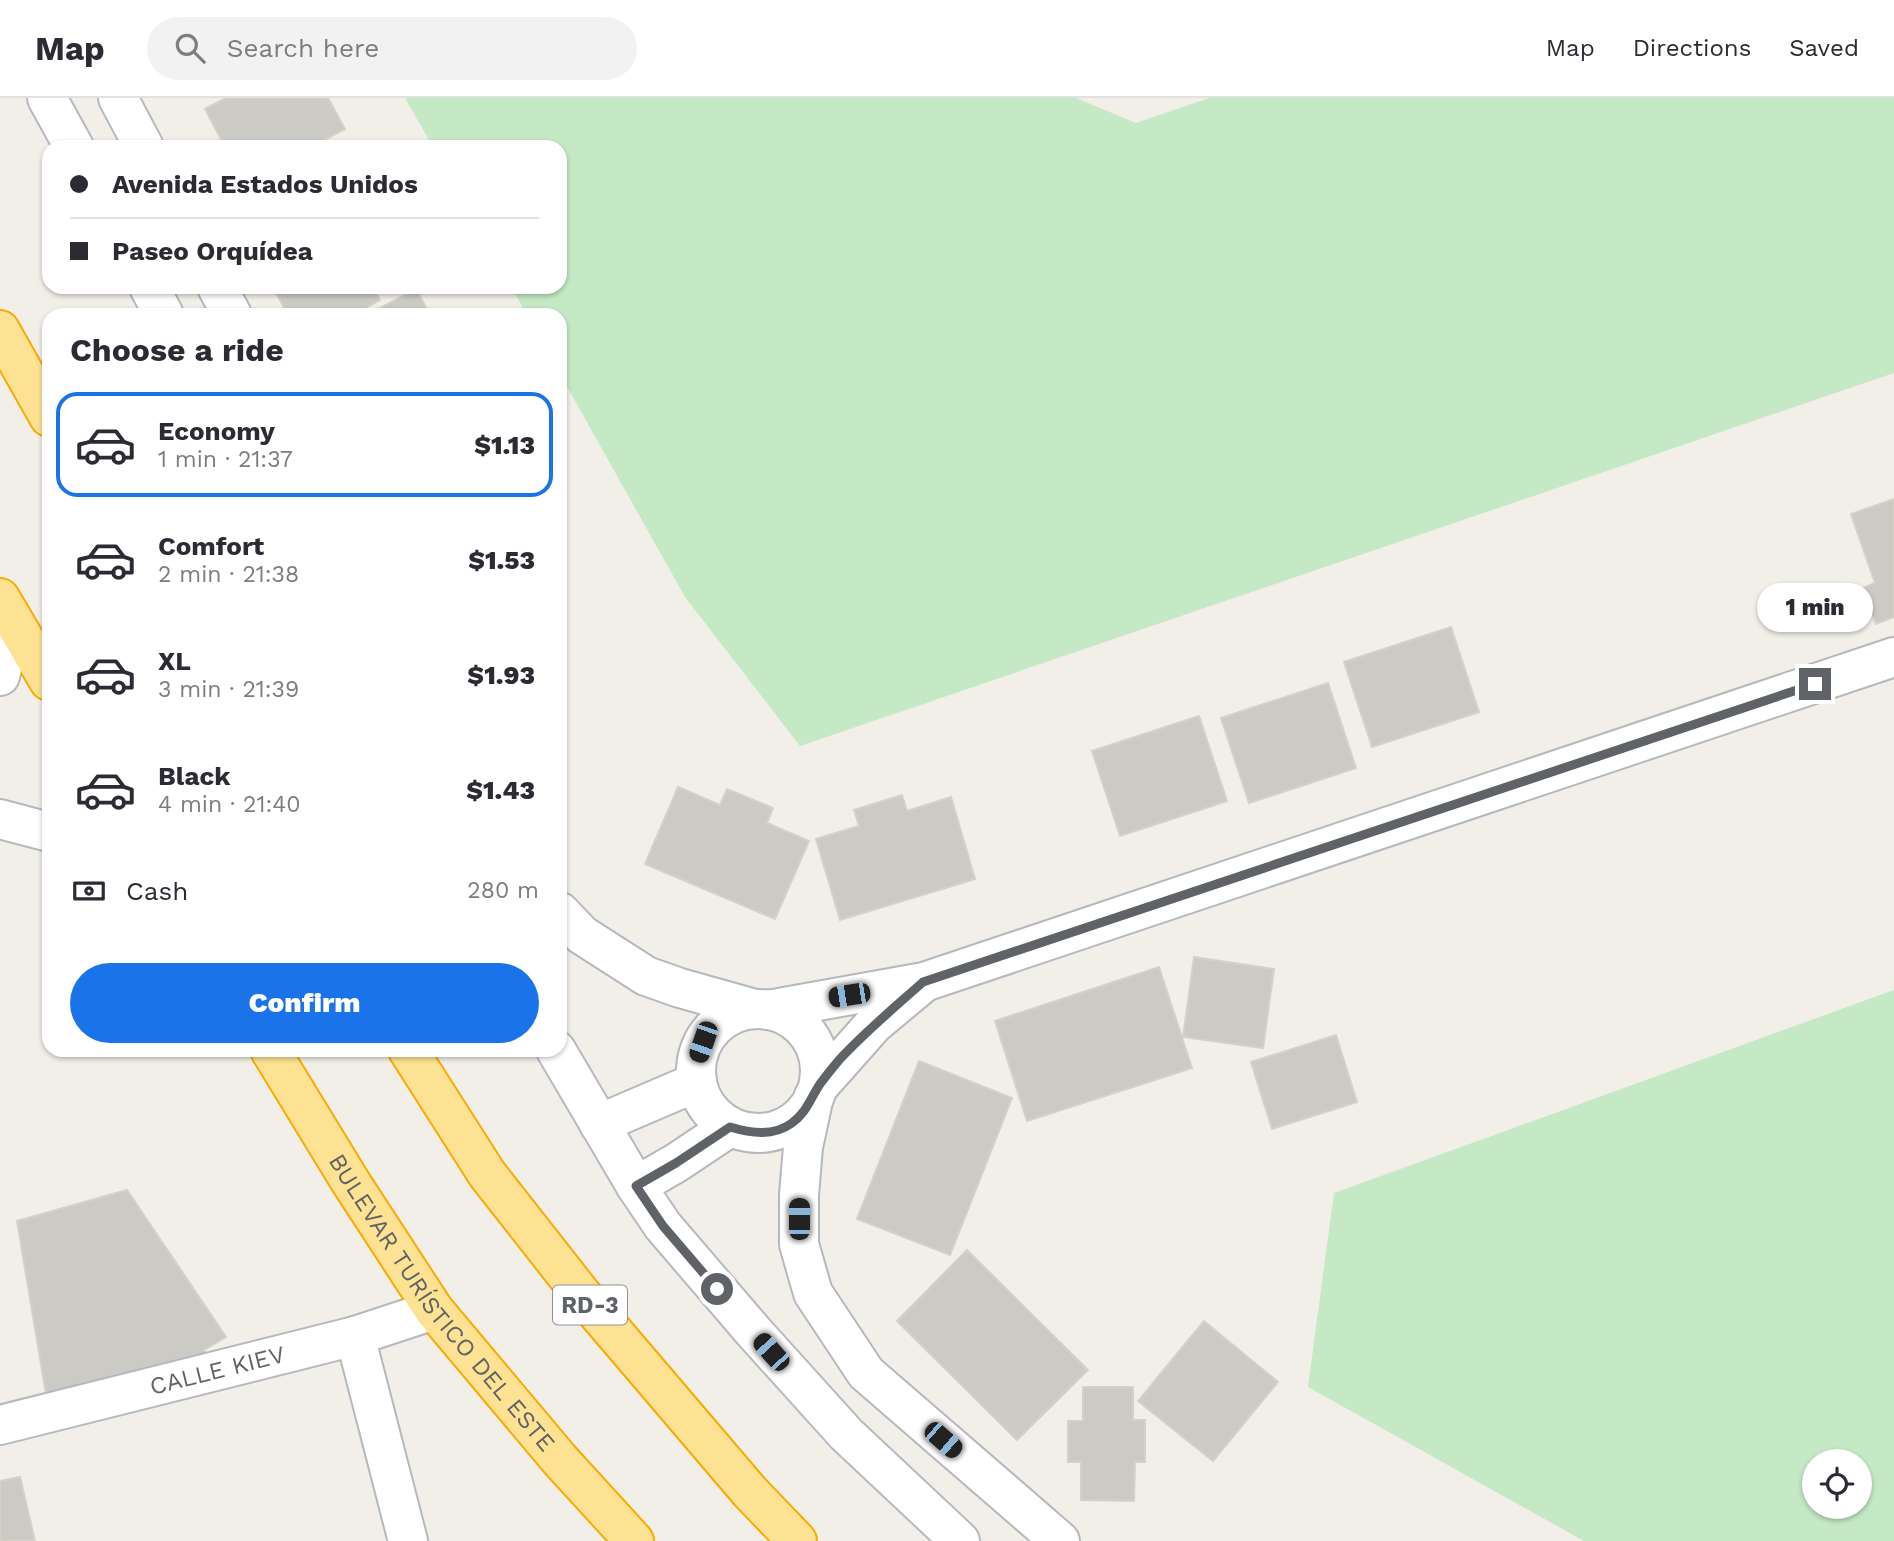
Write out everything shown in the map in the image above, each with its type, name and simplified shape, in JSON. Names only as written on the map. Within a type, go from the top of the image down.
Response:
[{"type":"highway","points":[[0,330],[42,405]]},
{"type":"highway","points":[[7,610],[42,669]]},
{"type":"highway","name":"BULEVAR TURÍSTICO DEL ESTE","points":[[274,1057],[350,1181],[434,1310],[560,1460],[634,1541]]},
{"type":"highway","name":"RD-3","points":[[412,1057],[487,1174],[582,1295],[750,1492],[797,1541]]},
{"type":"street","points":[[47,98],[70,140]]},
{"type":"street","points":[[118,98],[140,140]]},
{"type":"street","points":[[0,676],[7,610]]},
{"type":"street","points":[[923,982],[874,1024],[817,1091],[809,1108],[790,1125],[767,1133],[748,1133],[730,1127],[714,1115],[703,1100],[697,1082],[696,1061],[703,1042],[716,1025],[734,1013],[923,982],[1894,657]]},
{"type":"street","points":[[0,819],[42,830]]},
{"type":"street","points":[[567,919],[582,935],[646,976],[792,1018],[806,1031],[816,1048],[821,1066],[803,1147],[799,1195],[799,1244],[813,1293],[866,1373],[1060,1541]]},
{"type":"street","points":[[681,988],[695,1015],[703,1042]]},
{"type":"street","points":[[560,1057],[636,1186],[663,1226],[846,1434],[960,1541]]},
{"type":"street","points":[[599,1124],[697,1082]]},
{"type":"street","points":[[636,1186],[730,1127]]},
{"type":"street","points":[[767,1133],[789,1161],[799,1195]]},
{"type":"street","name":"CALLE KIEV","points":[[0,1425],[355,1336],[434,1310]]},
{"type":"street","points":[[355,1336],[408,1541]]},
{"type":"green space","points":[[405,98],[1076,98],[1136,123],[1209,98],[1894,98],[1894,373],[800,746],[685,597],[567,386],[567,308],[523,308],[515,294],[567,294],[567,140],[429,140]]},
{"type":"green space","points":[[1894,990],[1894,1541],[1584,1541],[1308,1387],[1334,1193]]},
{"type":"building","points":[[226,98],[328,98],[345,129],[324,140],[221,140],[205,109]]},
{"type":"building","points":[[277,294],[377,294],[380,300],[365,308],[284,308]]},
{"type":"building","points":[[407,294],[419,294],[426,308],[380,308]]},
{"type":"building","points":[[1894,499],[1894,617],[1876,624],[1863,588],[1875,583],[1851,514]]},
{"type":"building","points":[[1451,627],[1479,712],[1372,747],[1344,662]]},
{"type":"building","points":[[1328,683],[1356,768],[1249,803],[1221,718]]},
{"type":"building","points":[[1199,716],[1227,801],[1120,836],[1092,751]]},
{"type":"building","points":[[678,787],[720,805],[727,789],[773,808],[767,823],[809,841],[775,919],[645,864]]},
{"type":"building","points":[[902,795],[907,811],[951,797],[975,879],[840,920],[816,839],[859,826],[854,810]]},
{"type":"building","points":[[1194,957],[1274,969],[1263,1048],[1183,1037]]},
{"type":"building","points":[[1159,967],[1192,1068],[1027,1121],[995,1021]]},
{"type":"building","points":[[1336,1035],[1357,1102],[1272,1129],[1251,1062]]},
{"type":"building","points":[[919,1061],[1012,1098],[950,1255],[857,1219]]},
{"type":"building","points":[[127,1190],[226,1337],[204,1350],[209,1359],[47,1400],[17,1221]]},
{"type":"building","points":[[967,1250],[1088,1370],[1017,1440],[897,1321]]},
{"type":"building","points":[[1204,1321],[1278,1382],[1213,1461],[1138,1401]]},
{"type":"building","points":[[1083,1387],[1133,1387],[1133,1420],[1145,1420],[1145,1462],[1135,1462],[1134,1501],[1081,1500],[1081,1462],[1068,1462],[1068,1421],[1083,1421]]},
{"type":"building","points":[[20,1477],[35,1541],[0,1541],[0,1481]]},
{"type":"route","points":[[717,1289],[663,1226],[636,1186],[730,1127],[748,1133],[767,1133],[790,1125],[809,1108],[819,1086],[840,1059],[874,1024],[923,982],[1815,684]]}]
